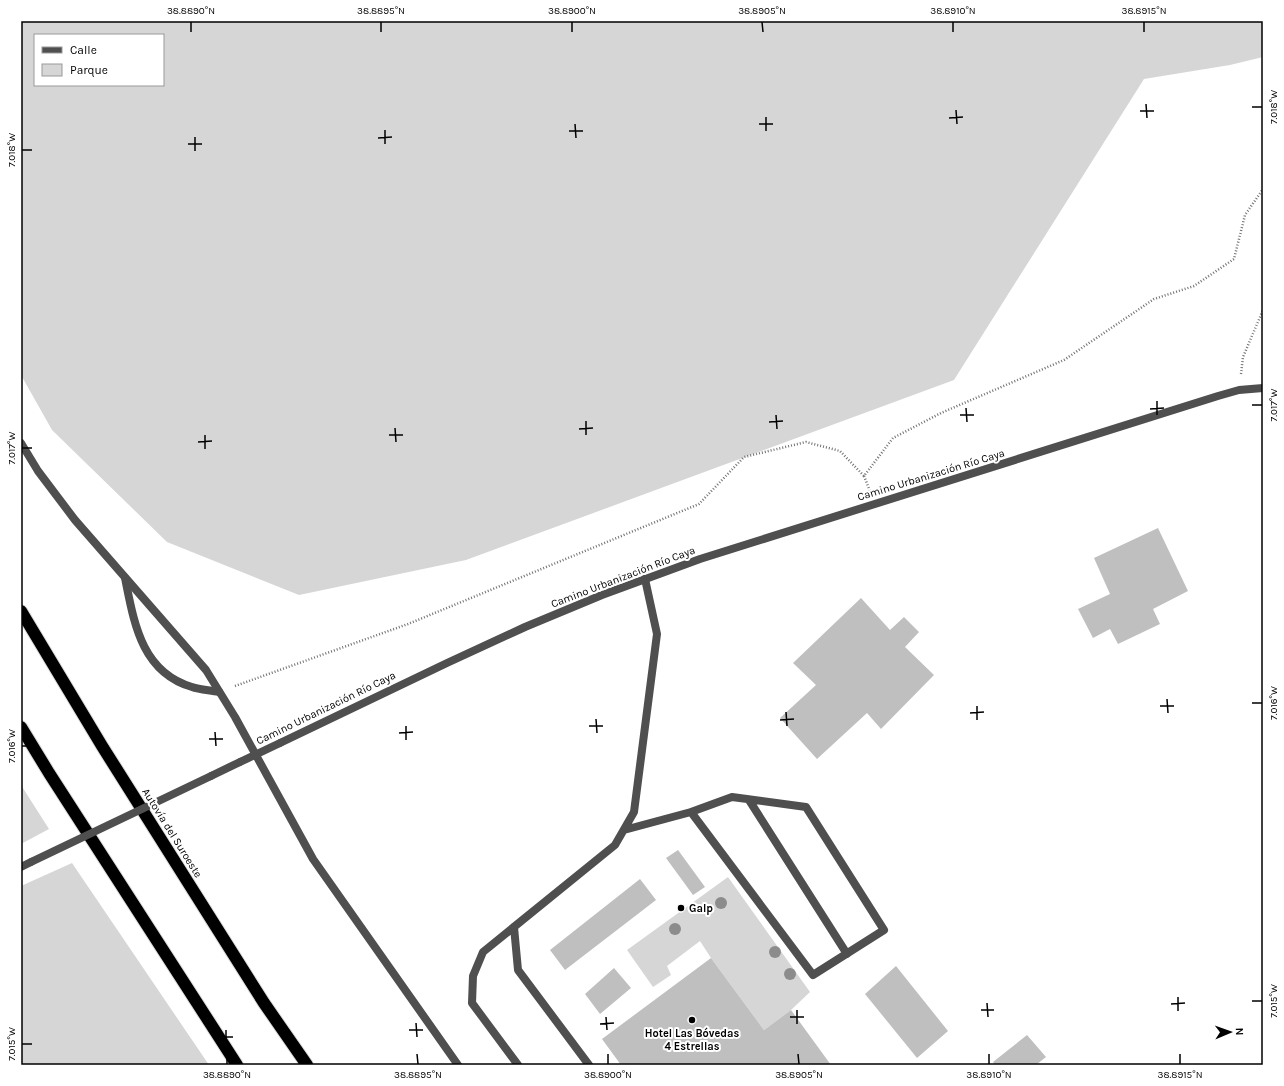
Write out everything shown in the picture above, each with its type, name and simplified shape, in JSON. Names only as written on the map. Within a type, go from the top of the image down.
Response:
[{"type":"highway","name":"Autovía del Suroeste","points":[[21,611],[102,746],[259,996],[306,1065]]},
{"type":"highway","points":[[21,727],[237,1065]]},
{"type":"street","name":"Camino Urbanización Río Caya","points":[[21,867],[447,663],[525,627],[602,595],[700,559],[1239,390],[1263,388]]},
{"type":"street","points":[[21,443],[38,471],[75,520],[206,670],[235,716],[313,859],[458,1065]]},
{"type":"street","points":[[125,578],[134,619],[140,638],[154,663],[170,677],[192,687],[219,692]]},
{"type":"street","points":[[518,1065],[472,1003],[473,976],[483,952],[615,845],[634,812],[657,634],[645,579]]},
{"type":"street","points":[[624,830],[691,812],[732,798],[806,807],[884,930],[813,975],[691,812]]},
{"type":"street","points":[[749,800],[847,954]]},
{"type":"street","points":[[514,927],[518,970],[589,1065]]},
{"type":"path","points":[[219,692],[408,624],[699,504],[744,457],[806,442],[840,451],[864,476],[893,438],[941,413],[1064,360],[1154,299],[1194,286],[1234,258],[1245,215],[1263,189]]},
{"type":"path","points":[[1239,390],[1243,357],[1263,310]]},
{"type":"green space","points":[[21,21],[1263,21],[1263,57],[1230,65],[1144,79],[954,380],[466,560],[299,595],[167,542],[52,430],[21,375]]},
{"type":"green space","points":[[21,785],[49,829],[21,844]]},
{"type":"green space","points":[[72,863],[209,1065],[21,1065],[21,886]]},
{"type":"green space","points":[[728,877],[810,992],[791,1010],[764,1030],[700,941],[667,966],[671,975],[653,987],[627,950]]},
{"type":"building","points":[[1158,528],[1188,591],[1153,609],[1160,624],[1118,644],[1110,629],[1093,638],[1078,609],[1110,594],[1094,558]]},
{"type":"building","points":[[861,598],[890,630],[904,617],[919,632],[905,647],[934,675],[881,729],[867,713],[817,759],[780,718],[816,685],[793,663]]},
{"type":"building","points":[[678,850],[705,887],[693,895],[666,858]]},
{"type":"building","points":[[640,879],[656,900],[565,970],[550,950]]},
{"type":"building","name":"Hotel Las Bóvedas 4 Estrellas","points":[[711,958],[764,1030],[791,1010],[831,1065],[621,1065],[602,1039]]},
{"type":"building","points":[[896,966],[948,1031],[917,1058],[865,994]]},
{"type":"building","points":[[614,968],[631,988],[600,1014],[585,994]]},
{"type":"building","points":[[1027,1035],[1046,1057],[1036,1065],[995,1065],[993,1062]]},
{"type":"place","name":"Galp","points":[[681,908]]},
{"type":"place","name":"Hotel Las Bóvedas 4 Estrellas","points":[[692,1020]]}]
